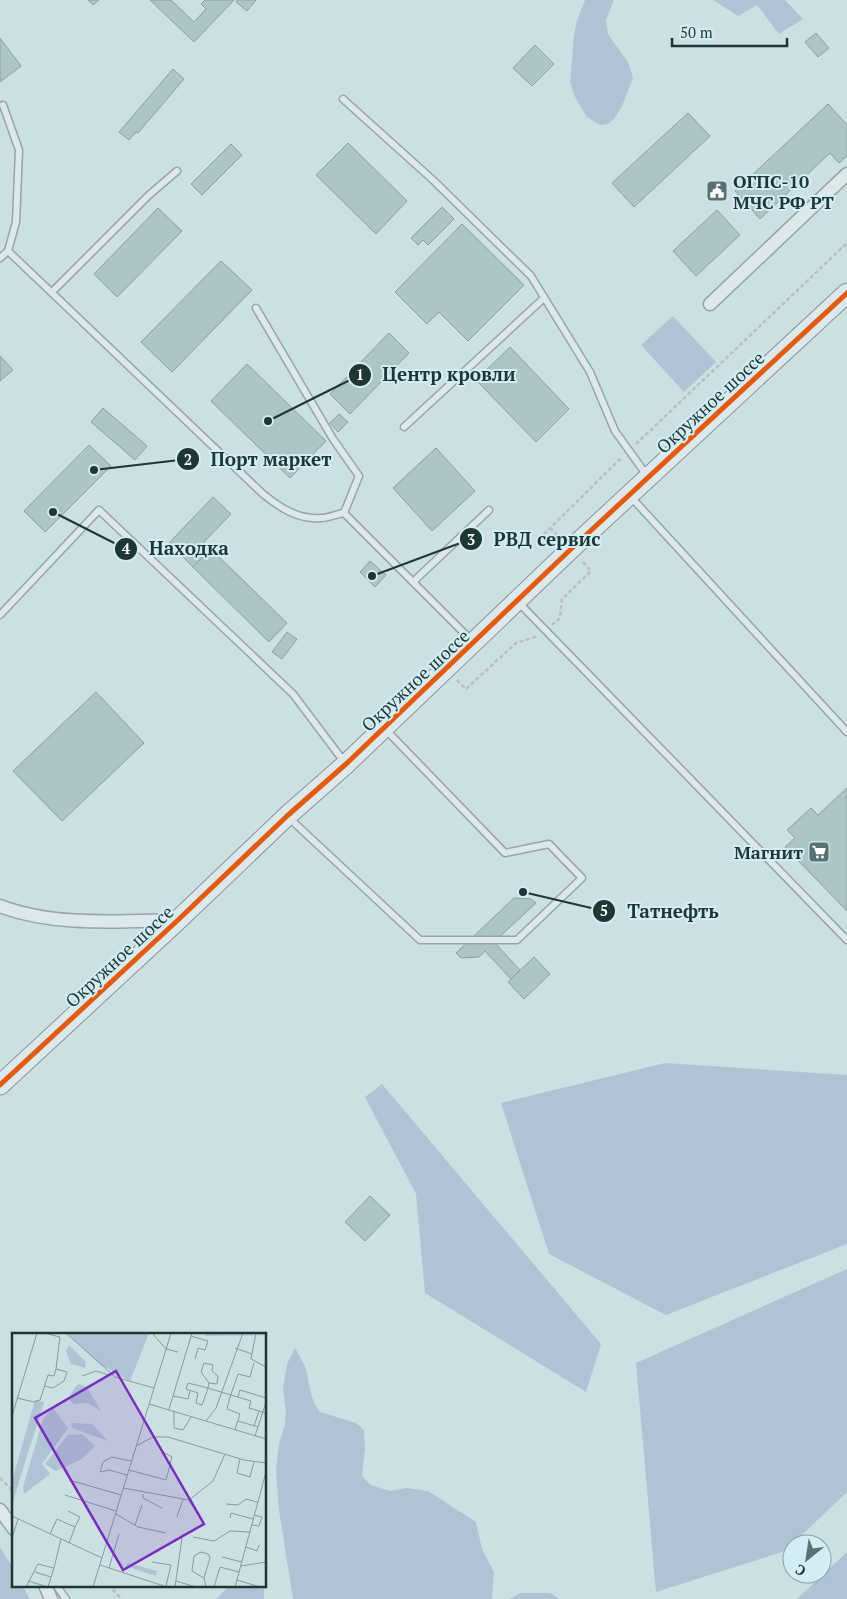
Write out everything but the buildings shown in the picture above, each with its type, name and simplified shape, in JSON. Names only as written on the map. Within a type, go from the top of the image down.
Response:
[{"type":"street","points":[[710,304],[847,174]]},
{"type":"street","name":"Окружное шоссе","points":[[0,1085],[287,816],[346,764],[629,495],[847,293]]},
{"type":"street","points":[[0,906],[10,910],[63,920],[111,922],[178,920]]},
{"type":"street","points":[[0,1510],[12,1526]]},
{"type":"street","points":[[45,1586],[51,1599]]},
{"type":"lane","points":[[343,99],[433,180],[531,276],[590,372],[615,431],[648,478]]},
{"type":"lane","points":[[0,258],[8,251],[16,222],[19,150],[3,105]]},
{"type":"lane","points":[[52,292],[149,195],[178,171]]},
{"type":"lane","points":[[0,253],[8,251]]},
{"type":"lane","points":[[8,251],[263,494],[278,506],[308,518],[322,518],[344,512]]},
{"type":"lane","points":[[404,427],[544,298]]},
{"type":"lane","points":[[256,308],[333,439],[359,476],[344,512]]},
{"type":"lane","points":[[629,495],[847,732]]},
{"type":"lane","points":[[0,615],[99,510],[293,694],[346,764]]},
{"type":"lane","points":[[413,582],[489,510]]},
{"type":"lane","points":[[344,512],[474,643]]},
{"type":"lane","points":[[517,601],[847,940]]},
{"type":"lane","points":[[287,816],[420,940],[517,940],[582,878],[548,844],[505,852],[384,728]]},
{"type":"lane","points":[[57,1586],[66,1599]]},
{"type":"path","points":[[540,539],[629,450],[847,243]]},
{"type":"path","points":[[0,1478],[12,1490]]},
{"type":"path","points":[[109,1586],[122,1599]]},
{"type":"shaded area","points":[[585,0],[614,0],[606,20],[608,34],[629,64],[633,78],[622,106],[614,119],[608,124],[600,125],[587,117],[575,97],[570,82],[574,35],[577,20]]},
{"type":"shaded area","points":[[713,0],[785,0],[803,19],[779,34],[757,5],[738,16]]},
{"type":"shaded area","points":[[673,316],[716,362],[684,392],[641,345]]},
{"type":"shaded area","points":[[665,1063],[847,1075],[847,1244],[666,1315],[549,1254],[501,1103]]},
{"type":"shaded area","points":[[382,1084],[601,1344],[586,1392],[425,1293],[416,1194],[365,1097]]},
{"type":"shaded area","points":[[847,1269],[847,1492],[803,1534],[782,1534],[782,1552],[656,1592],[636,1363]]},
{"type":"shaded area","points":[[295,1348],[305,1367],[312,1398],[320,1412],[356,1423],[364,1430],[365,1448],[362,1476],[371,1485],[390,1491],[407,1488],[428,1491],[476,1522],[482,1549],[494,1572],[492,1599],[293,1599],[279,1510],[276,1470],[279,1444],[285,1424],[286,1412],[283,1389],[287,1364]]},
{"type":"shaded area","points":[[0,1547],[12,1567],[12,1586],[23,1586],[30,1599],[0,1599]]},
{"type":"shaded area","points":[[847,1552],[847,1599],[797,1599],[813,1584],[832,1584],[832,1566]]},
{"type":"shaded area","points":[[227,1586],[264,1586],[264,1599],[216,1599]]},
{"type":"shaded area","points":[[520,1593],[550,1593],[560,1599],[510,1599]]},
{"type":"cycle path","points":[[0,1085],[287,816],[346,764],[571,549],[847,293]]},
{"type":"place","name":"ОГПС-10 МЧС РФ РТ","points":[[717,191]]},
{"type":"place","name":"Центр кровли","points":[[268,421]]},
{"type":"place","name":"Порт маркет","points":[[94,470]]},
{"type":"place","name":"Находка","points":[[53,512]]},
{"type":"place","name":"РВД сервис","points":[[372,576]]},
{"type":"place","name":"Магнит","points":[[819,852]]},
{"type":"place","name":"Татнефть","points":[[523,892]]}]
